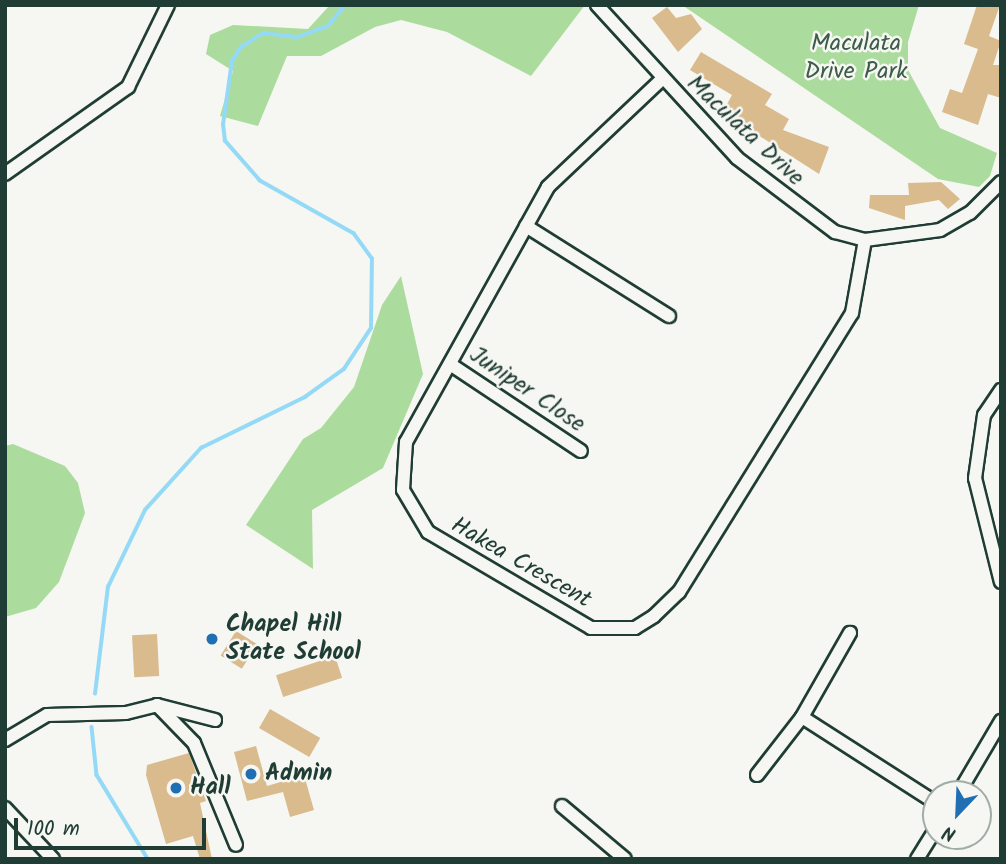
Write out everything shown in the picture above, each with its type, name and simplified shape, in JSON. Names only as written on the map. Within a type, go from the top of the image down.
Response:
[{"type":"street","points":[[5,174],[128,88],[168,5]]},
{"type":"street","name":"Maculata Drive","points":[[597,5],[661,80],[767,185],[835,232],[865,240],[940,230],[970,213],[1001,182]]},
{"type":"street","name":"Hakea Crescent","points":[[661,80],[564,167],[526,226],[406,442],[403,490],[414,514],[444,545],[570,619],[612,632],[635,628],[679,592],[852,313],[865,240]]},
{"type":"street","points":[[526,226],[669,316]]},
{"type":"street","name":"Juniper Close","points":[[450,364],[581,451]]},
{"type":"street","points":[[1001,390],[984,415],[975,478],[1001,582]]},
{"type":"street","points":[[757,775],[802,717],[849,633]]},
{"type":"street","points":[[5,740],[47,715],[126,713],[157,705],[215,720]]},
{"type":"street","points":[[157,705],[194,743],[236,845]]},
{"type":"street","points":[[802,717],[922,794]]},
{"type":"street","points":[[966,780],[1001,721]]},
{"type":"street","points":[[562,806],[625,859]]},
{"type":"street","points":[[5,808],[53,859]]},
{"type":"green space","points":[[330,5],[585,5],[531,76],[447,32],[401,20],[375,27],[321,56],[287,56],[258,126],[220,116],[233,71],[206,54],[210,35],[233,25],[308,29]]},
{"type":"green space","name":"Maculata Drive Park","points":[[682,5],[919,5],[908,42],[908,70],[940,128],[997,153],[990,176],[979,187],[938,179]]},
{"type":"green space","points":[[401,276],[423,374],[383,468],[312,510],[313,569],[246,525],[303,439],[321,428],[354,387],[382,305]]},
{"type":"green space","points":[[13,444],[65,466],[78,483],[85,513],[59,582],[36,608],[5,617],[5,446]]},
{"type":"building","points":[[977,5],[1000,5],[989,36],[1001,41],[993,65],[1001,65],[1001,98],[988,94],[978,125],[942,112],[950,89],[962,93],[978,49],[964,44]]},
{"type":"building","points":[[667,7],[676,18],[691,14],[702,29],[678,52],[652,18]]},
{"type":"building","points":[[701,52],[772,94],[765,105],[789,119],[783,130],[829,147],[819,174],[736,121],[739,116],[725,108],[732,95],[690,70]]},
{"type":"building","points":[[941,182],[960,199],[948,209],[939,200],[905,206],[905,220],[869,208],[870,195],[909,195],[908,183]]},
{"type":"building","points":[[236,631],[257,644],[242,669],[221,656]]},
{"type":"building","points":[[157,634],[159,676],[134,677],[132,635]]},
{"type":"building","points":[[335,656],[342,678],[283,697],[276,675]]},
{"type":"building","points":[[270,709],[320,738],[309,757],[259,728]]},
{"type":"building","points":[[256,746],[267,786],[304,775],[314,810],[290,817],[283,792],[247,801],[234,752]]},
{"type":"building","name":"Hall","points":[[189,753],[206,801],[200,803],[212,859],[200,859],[193,836],[166,844],[146,775],[147,765]]},
{"type":"waterway","points":[[95,694],[108,587],[145,510],[201,448],[305,397],[344,369],[371,328],[372,259],[354,234],[260,181],[225,141],[223,125],[232,61],[241,47],[263,33],[298,37],[328,26],[345,5]]},
{"type":"waterway","points":[[92,727],[97,775],[148,859]]},
{"type":"place","name":"Chapel Hill State School","points":[[212,639]]},
{"type":"place","name":"Admin","points":[[251,774]]},
{"type":"place","name":"Hall","points":[[176,788]]}]
